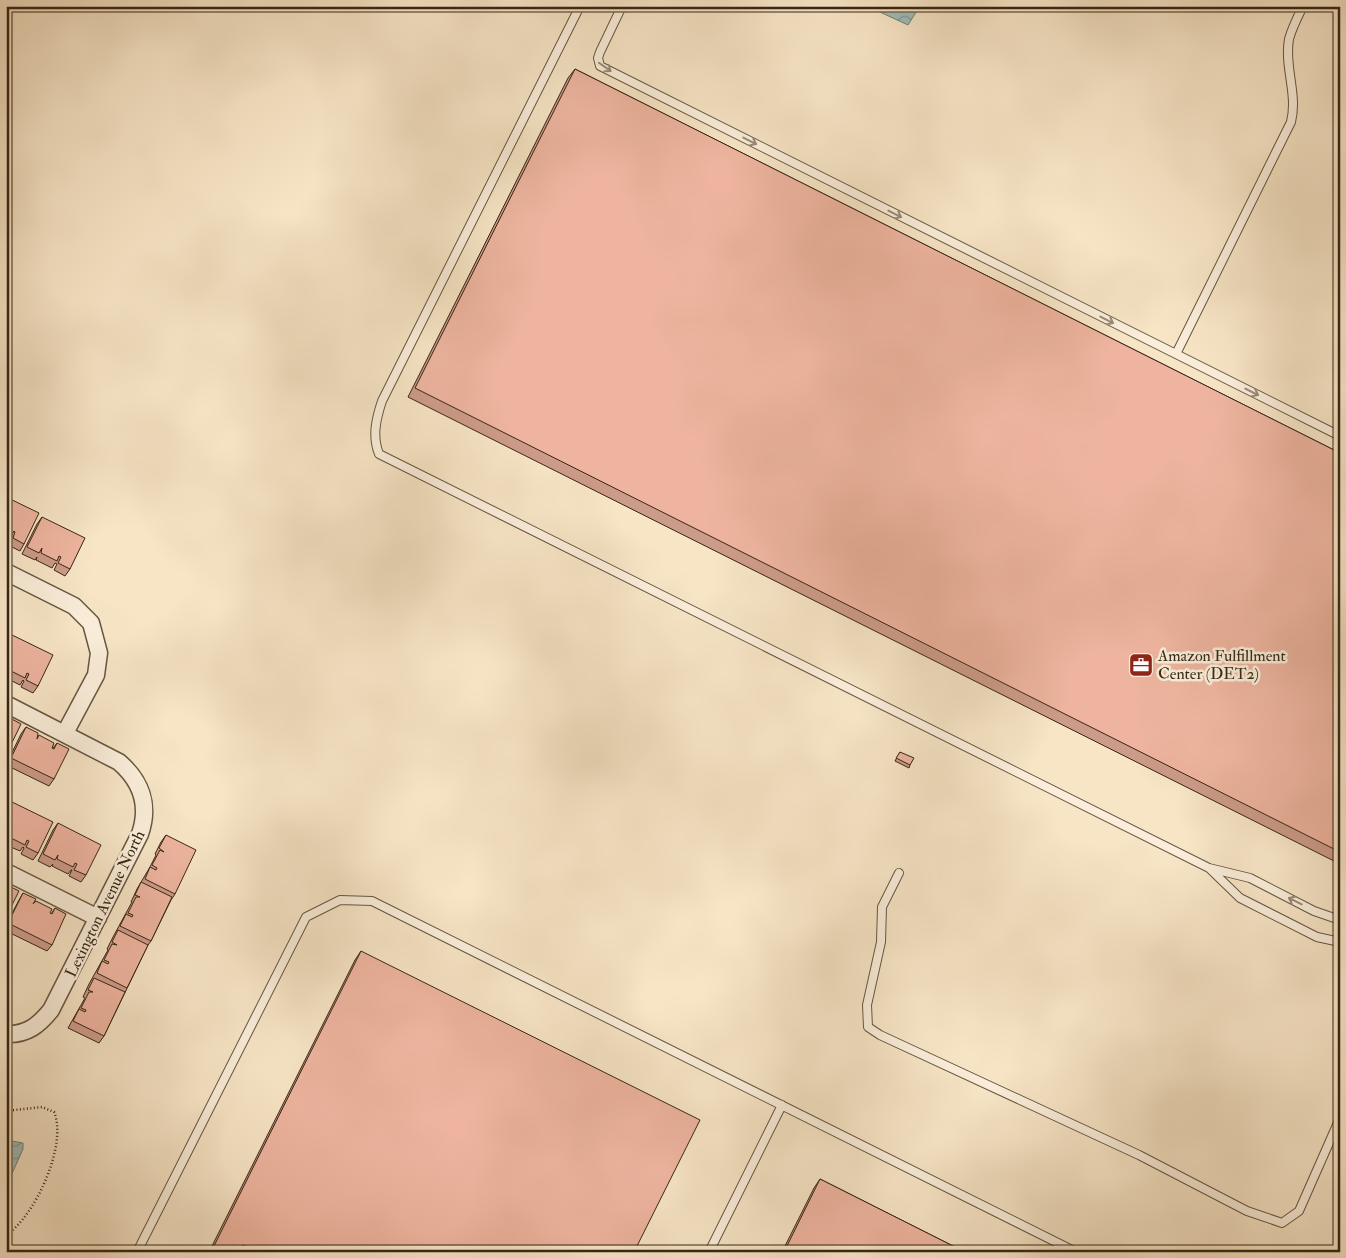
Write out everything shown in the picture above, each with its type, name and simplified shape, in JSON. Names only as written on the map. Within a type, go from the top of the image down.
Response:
[{"type":"street","points":[[6,572],[74,606],[91,623],[99,653],[96,675],[65,733]]},
{"type":"street","name":"Lexington Avenue North","points":[[6,704],[65,733],[124,766],[136,781],[145,804],[144,825],[140,834],[51,1010],[41,1022],[12,1034]]},
{"type":"street","points":[[6,872],[98,918]]},
{"type":"lane","points":[[580,6],[382,401],[375,429],[375,442],[379,454],[1209,868],[1250,878],[1314,911],[1340,920]]},
{"type":"lane","points":[[622,6],[598,58],[600,66],[1340,436]]},
{"type":"lane","points":[[1176,354],[1291,122],[1294,94],[1289,47],[1292,30],[1303,6]]},
{"type":"lane","points":[[1209,868],[1240,898],[1317,937],[1340,942]]},
{"type":"lane","points":[[899,873],[882,907],[881,942],[867,1005],[868,1027],[880,1035],[1139,1155],[1247,1211],[1282,1223],[1299,1211],[1340,1118]]},
{"type":"lane","points":[[137,1252],[306,917],[340,900],[372,901],[1076,1252]]},
{"type":"lane","points":[[709,1252],[782,1105]]},
{"type":"path","points":[[6,1111],[42,1107],[54,1112],[58,1122],[57,1147],[33,1206],[18,1228],[6,1235]]},
{"type":"water","points":[[867,6],[920,6],[908,25]]},
{"type":"water","points":[[6,1140],[23,1143],[23,1149],[6,1187]]},
{"type":"building","name":"Amazon Fulfillment Center (DET2)","points":[[575,69],[1340,453],[1340,852],[415,388]]},
{"type":"building","points":[[6,497],[39,513],[24,544],[13,538],[14,531],[11,536],[6,534]]},
{"type":"building","points":[[42,517],[85,538],[70,569],[58,563],[61,557],[59,556],[57,561],[41,553],[42,548],[39,553],[27,547]]},
{"type":"building","points":[[10,634],[53,655],[38,686],[26,680],[29,674],[27,673],[25,678],[9,670],[10,665],[6,670],[6,641]]},
{"type":"building","points":[[10,718],[21,724],[6,755],[6,724]]},
{"type":"building","points":[[26,727],[38,733],[37,739],[39,735],[54,743],[52,748],[54,749],[57,743],[69,749],[54,779],[11,758]]},
{"type":"building","points":[[900,752],[914,758],[910,765],[896,758]]},
{"type":"building","points":[[10,801],[53,822],[38,853],[26,847],[29,841],[27,840],[25,845],[9,837],[10,832],[6,837],[6,808]]},
{"type":"building","points":[[58,823],[101,845],[86,875],[74,870],[77,864],[75,863],[73,867],[57,859],[58,855],[55,860],[43,854]]},
{"type":"building","points":[[166,835],[196,850],[175,894],[145,879],[150,867],[156,870],[157,868],[152,865],[160,850],[164,852],[159,848]]},
{"type":"building","points":[[141,882],[172,897],[151,941],[120,926],[126,914],[132,917],[133,915],[128,913],[136,897],[140,897],[135,895]]},
{"type":"building","points":[[7,885],[19,891],[6,917],[6,887]]},
{"type":"building","points":[[23,893],[36,899],[33,904],[36,901],[52,909],[50,913],[52,914],[55,908],[66,914],[52,945],[8,923]]},
{"type":"building","points":[[118,930],[148,945],[127,988],[97,973],[102,961],[108,964],[109,962],[104,960],[112,944],[117,945],[112,942]]},
{"type":"building","points":[[361,951],[700,1120],[634,1252],[256,1252],[243,1245],[240,1252],[211,1252]]},
{"type":"building","points":[[94,978],[125,992],[104,1036],[73,1021],[79,1009],[85,1012],[86,1010],[81,1008],[89,992],[93,992],[88,990]]},
{"type":"building","points":[[820,1179],[965,1252],[784,1252]]},
{"type":"place","name":"Amazon Fulfillment Center (DET2)","points":[[1141,665]]}]
